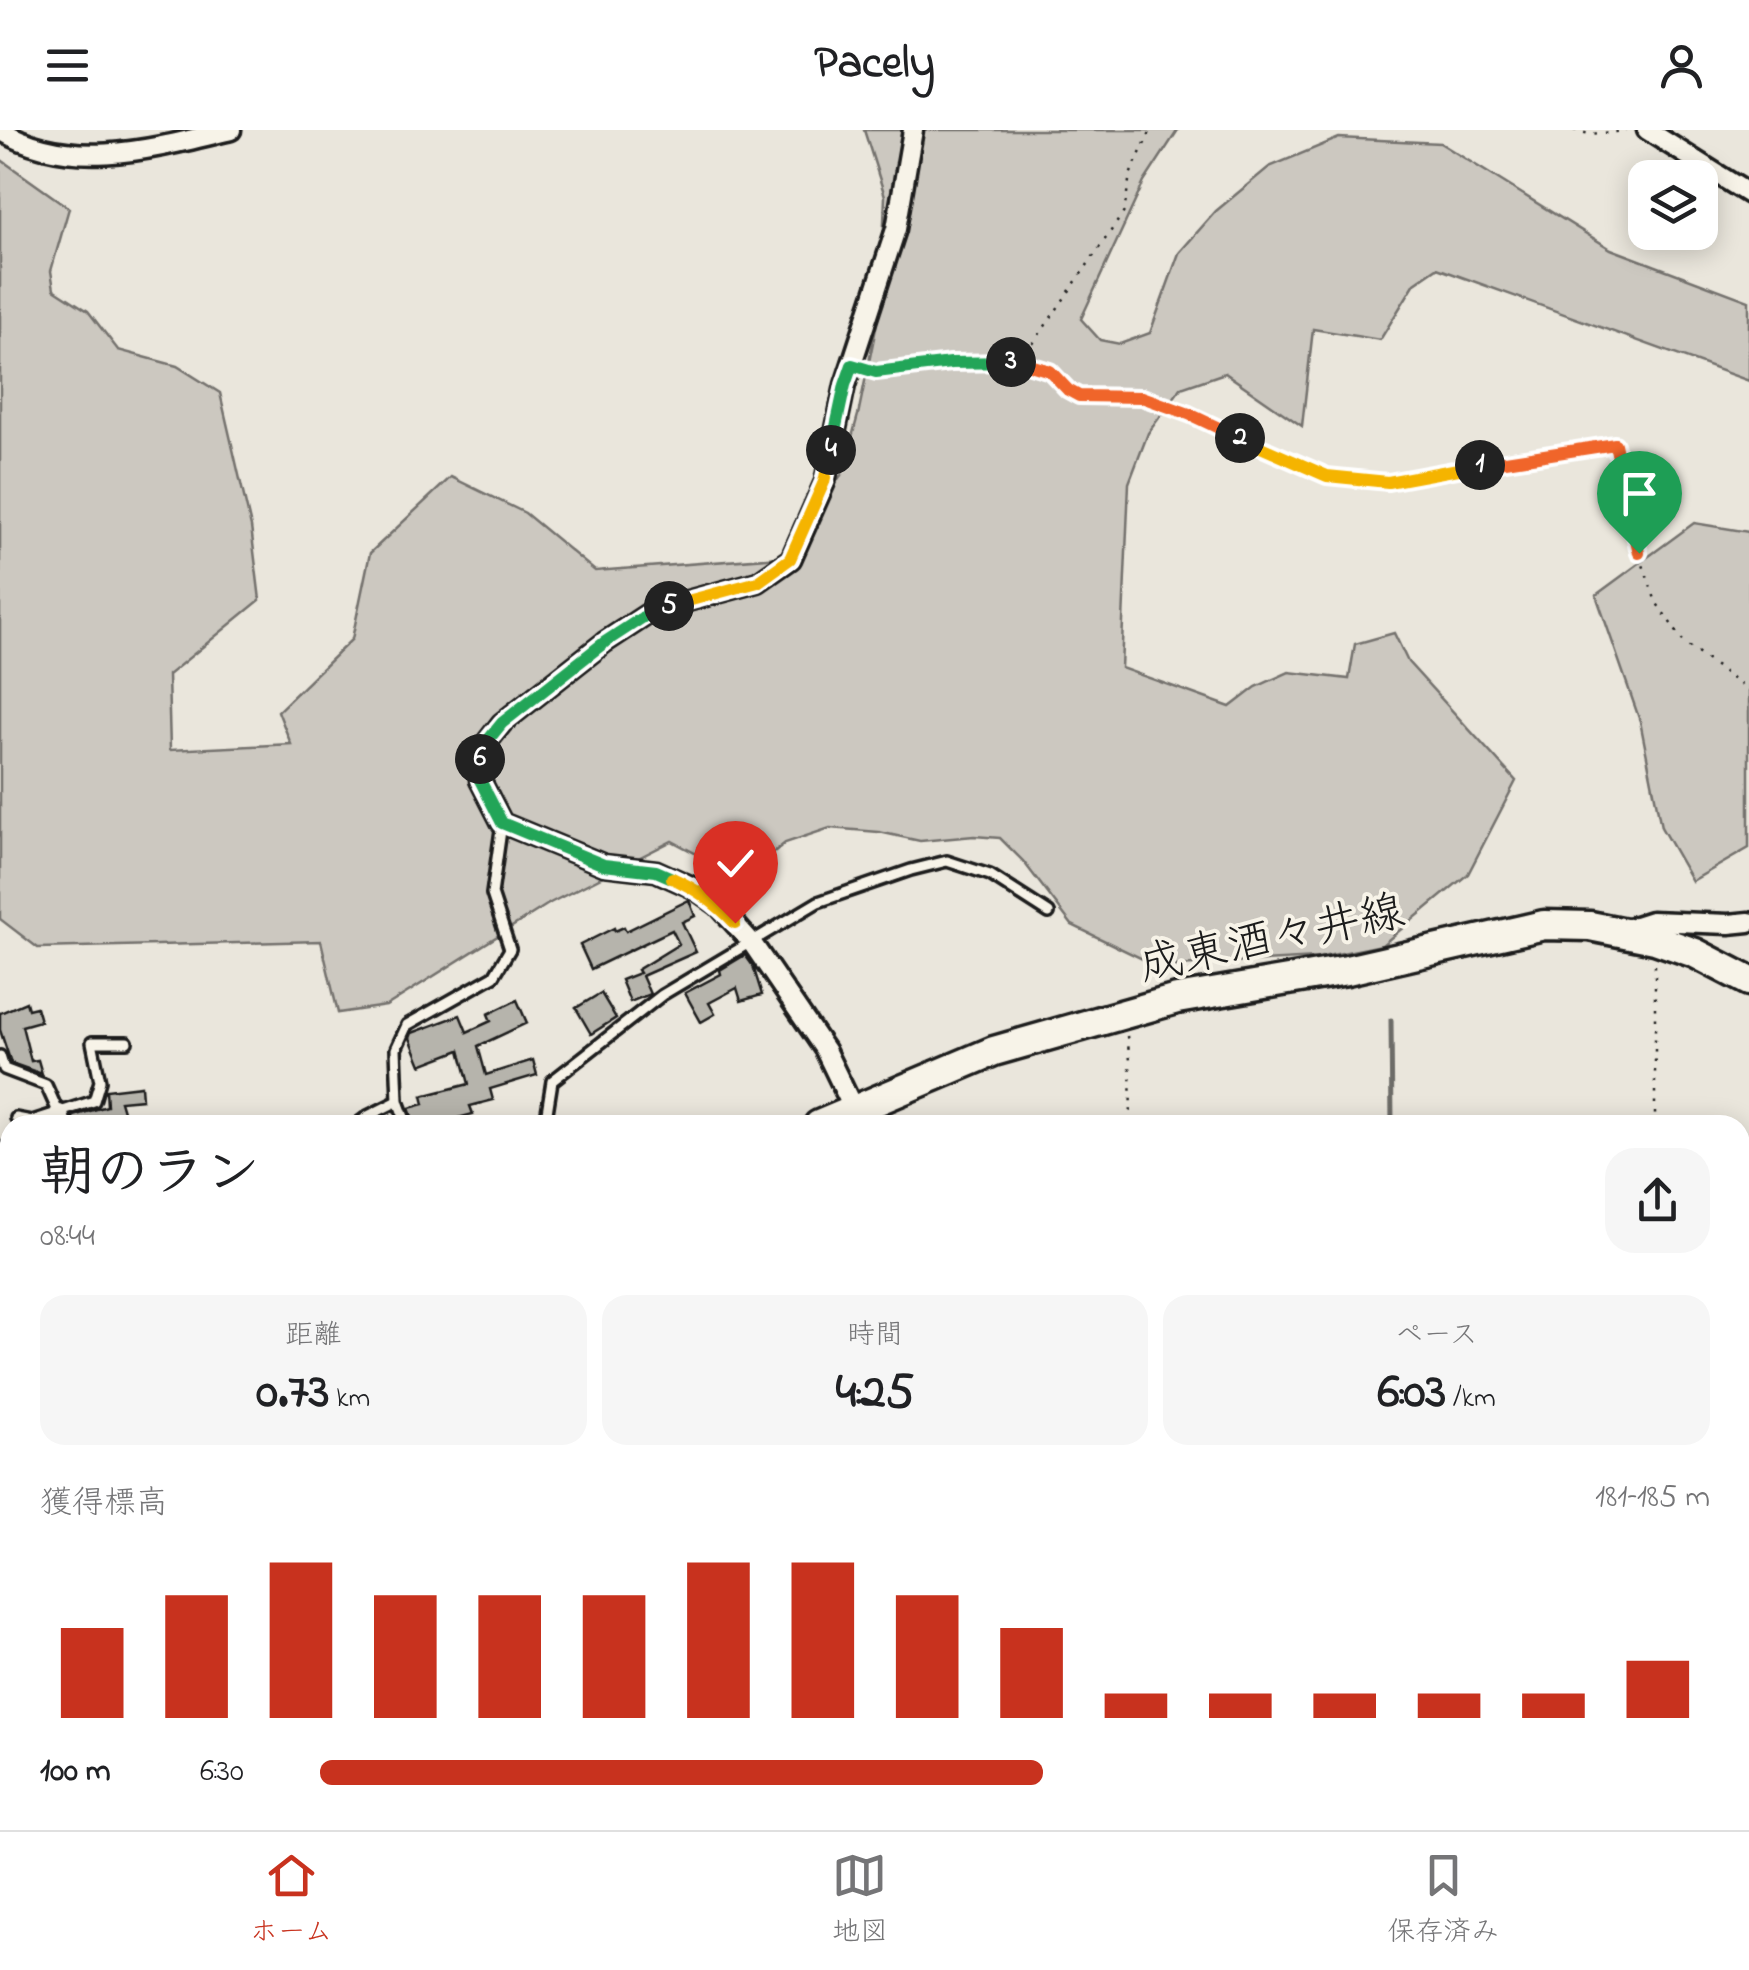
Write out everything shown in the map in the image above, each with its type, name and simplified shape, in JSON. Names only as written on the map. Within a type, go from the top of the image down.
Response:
[{"type":"main road","name":"成東酒々井線","points":[[842,1115],[994,1052],[1177,999],[1347,970],[1544,925],[1590,926],[1655,939],[1695,953],[1749,981]]},
{"type":"street","points":[[0,130],[20,142],[67,152],[108,154],[142,151],[232,130]]},
{"type":"street","points":[[854,1110],[824,1050],[752,944],[718,905],[694,888],[656,871],[604,865],[502,823],[480,780],[480,750],[502,723],[605,642],[654,610],[758,582],[790,559],[824,482],[845,385],[896,230],[914,130]]},
{"type":"street","points":[[1644,130],[1749,194]]},
{"type":"street","points":[[1619,932],[1651,921],[1749,922]]},
{"type":"lane","points":[[404,1115],[398,1101],[396,1050],[407,1024],[494,976],[510,949],[492,894],[502,823]]},
{"type":"lane","points":[[547,1115],[552,1081],[662,995],[818,902],[947,861],[990,875],[1049,912]]},
{"type":"lane","points":[[68,1115],[94,1101],[100,1081],[92,1042],[127,1042]]},
{"type":"lane","points":[[0,1056],[4,1069],[46,1085],[59,1115]]},
{"type":"lane","points":[[370,1115],[398,1101]]},
{"type":"path","points":[[1020,362],[1124,212],[1130,175],[1150,130]]},
{"type":"path","points":[[1574,130],[1589,134],[1644,130]]},
{"type":"path","points":[[852,365],[876,372],[951,363],[1020,362],[1050,371],[1079,396],[1142,397],[1327,476],[1388,482],[1615,444],[1639,553],[1656,602],[1685,644],[1749,691]]},
{"type":"path","points":[[1655,939],[1655,1115]]},
{"type":"path","points":[[1125,1015],[1130,1115]]},
{"type":"shaded area","points":[[864,130],[1178,130],[1144,182],[1081,319],[1100,340],[1120,344],[1150,333],[1179,253],[1216,211],[1269,167],[1339,138],[1440,143],[1611,249],[1749,301],[1749,381],[1437,268],[1415,283],[1380,340],[1313,329],[1302,426],[1225,373],[1181,388],[1148,433],[1129,483],[1121,668],[1230,707],[1256,687],[1289,672],[1349,679],[1355,644],[1394,633],[1408,662],[1516,781],[1468,874],[1382,945],[1317,958],[1159,967],[1072,925],[1023,861],[1000,838],[920,841],[879,832],[830,828],[785,843],[742,878],[672,841],[550,903],[386,1006],[338,1013],[321,941],[38,948],[0,919],[0,159],[69,208],[51,271],[54,289],[88,311],[118,350],[177,366],[220,393],[251,527],[260,600],[168,675],[170,750],[291,744],[278,711],[352,639],[370,553],[451,477],[525,513],[595,571],[780,557],[842,474],[876,328],[885,196]]},
{"type":"shaded area","points":[[1694,523],[1749,532],[1749,848],[1692,881],[1661,827],[1640,721],[1596,595]]},
{"type":"building","points":[[689,900],[695,916],[682,922],[696,952],[642,976],[650,994],[630,1002],[621,980],[639,973],[637,970],[679,944],[672,930],[591,969],[580,945],[614,928],[615,931],[624,927],[626,931]]},
{"type":"building","points":[[745,955],[753,966],[762,995],[741,1001],[737,988],[709,1003],[715,1014],[701,1022],[685,993],[721,974],[720,970]]},
{"type":"building","points":[[601,993],[616,1018],[591,1034],[576,1008]]},
{"type":"building","points":[[517,1000],[527,1023],[478,1046],[486,1075],[533,1060],[537,1075],[490,1089],[493,1100],[470,1106],[473,1114],[411,1115],[409,1108],[424,1104],[422,1096],[469,1084],[460,1050],[421,1065],[410,1038],[412,1033],[460,1015],[467,1032],[491,1021],[488,1014]]},
{"type":"building","points":[[26,1002],[28,1009],[36,1007],[40,1021],[22,1026],[31,1061],[38,1060],[42,1074],[11,1063],[0,1030],[0,1013]]},
{"type":"building","points":[[141,1086],[142,1099],[120,1101],[124,1115],[76,1115],[107,1106],[106,1090]]},
{"type":"waterway","points":[[1391,1020],[1392,1115]]},
{"type":"route","points":[[735,923],[694,888],[656,871],[604,865],[502,823],[480,780],[480,750],[502,723],[605,642],[654,610],[758,582],[790,559],[824,482],[852,365],[876,372],[951,363],[1020,362],[1050,371],[1079,396],[1142,397],[1327,476],[1388,482],[1615,444],[1639,553]]}]
